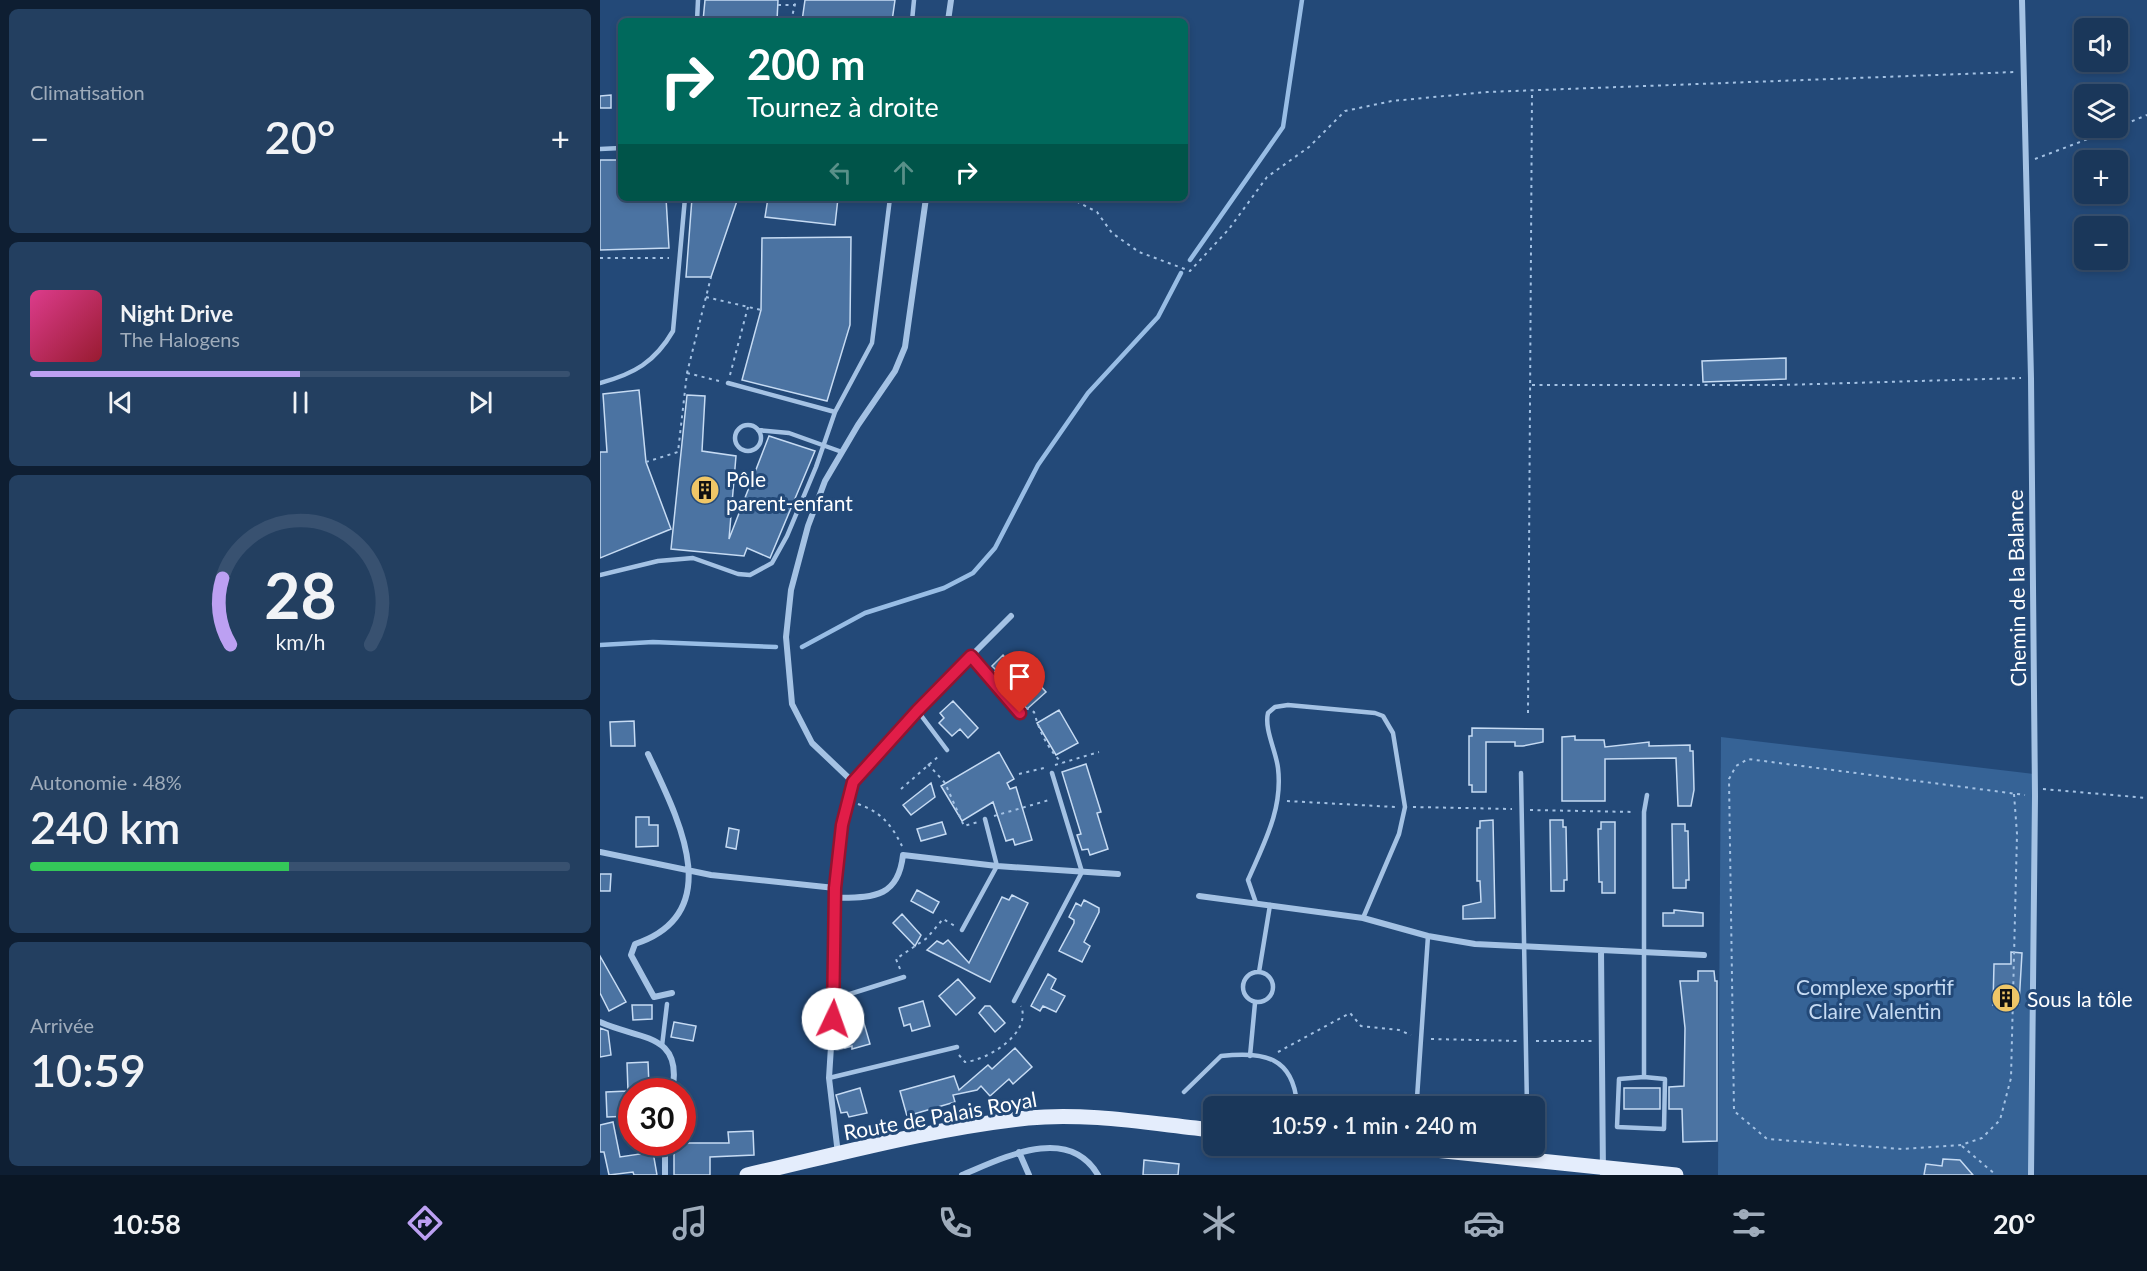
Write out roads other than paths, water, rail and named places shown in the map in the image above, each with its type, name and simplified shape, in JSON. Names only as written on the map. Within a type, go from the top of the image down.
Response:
[{"type":"main road","name":"Route de Palais Royal","points":[[747,1175],[838,1154],[1029,1118],[1075,1117],[1203,1129]]},
{"type":"main road","points":[[1479,1156],[1603,1171],[1676,1175]]},
{"type":"street","points":[[948,18],[951,0]]},
{"type":"street","name":"Chemin de la Balance","points":[[2022,0],[2031,378],[2035,788],[2031,1175]]},
{"type":"street","points":[[853,782],[812,743],[792,704],[786,637],[791,590],[808,526],[825,481],[894,371],[905,347],[926,201]]},
{"type":"street","points":[[838,1154],[829,1078],[834,999],[835,888],[847,800],[853,782],[917,711],[1011,615]]},
{"type":"street","points":[[648,754],[673,808],[690,871],[686,904],[674,922],[659,935],[635,944],[631,949],[631,955],[654,997],[672,993]]},
{"type":"street","points":[[600,852],[638,858],[690,871],[756,881],[835,888]]},
{"type":"street","points":[[836,898],[873,896],[885,892],[895,884],[903,855],[997,866],[1118,874]]},
{"type":"street","points":[[1199,896],[1363,918],[1428,936],[1475,944],[1704,955]]},
{"type":"street","points":[[1601,950],[1603,1171]]},
{"type":"street","points":[[600,1022],[651,1038],[662,1046],[674,1062],[674,1078]]},
{"type":"street","points":[[962,1175],[1020,1152],[1064,1149],[1084,1158],[1098,1175]]},
{"type":"street","points":[[1020,1152],[1029,1175]]},
{"type":"street","points":[[665,1156],[665,1175]]},
{"type":"lane","points":[[697,18],[698,0]]},
{"type":"lane","points":[[912,18],[914,0]]},
{"type":"lane","points":[[600,149],[618,148]]},
{"type":"lane","points":[[600,383],[644,367],[662,349],[673,332],[685,201]]},
{"type":"lane","points":[[600,574],[658,561],[693,558],[725,567],[738,574],[750,575],[772,563],[788,536],[835,412],[872,344],[890,201]]},
{"type":"lane","points":[[728,383],[835,412]]},
{"type":"lane","points":[[759,430],[761,441],[759,447],[748,452],[738,447],[735,436],[742,426],[748,425],[759,430],[773,430],[824,444],[842,452]]},
{"type":"lane","points":[[971,656],[1020,713]]},
{"type":"lane","points":[[1256,903],[1248,880],[1275,818],[1278,801],[1278,767],[1266,717],[1271,709],[1288,705],[1383,716],[1393,733],[1405,807],[1399,834],[1363,918]]},
{"type":"lane","points":[[917,711],[947,750]]},
{"type":"lane","points":[[1014,1001],[1082,872],[1052,773]]},
{"type":"lane","points":[[1521,773],[1527,1096]]},
{"type":"lane","points":[[1644,1077],[1647,954],[1644,812],[1647,795]]},
{"type":"lane","points":[[962,930],[997,866],[985,819]]},
{"type":"lane","points":[[1259,972],[1270,905]]},
{"type":"lane","points":[[1417,1096],[1428,936]]},
{"type":"lane","points":[[1259,972],[1267,974],[1272,981],[1273,989],[1270,997],[1263,1002],[1255,1003],[1248,999],[1243,986],[1251,973],[1259,972]]},
{"type":"lane","points":[[834,999],[904,977]]},
{"type":"lane","points":[[1250,1056],[1255,1003]]},
{"type":"lane","points":[[662,1046],[667,1004]]},
{"type":"lane","points":[[829,1078],[957,1047]]},
{"type":"lane","points":[[1184,1092],[1209,1064],[1221,1056],[1250,1056],[1278,1061],[1286,1067],[1295,1083],[1296,1096]]},
{"type":"lane","points":[[1644,1077],[1665,1079],[1664,1129],[1617,1127],[1619,1079],[1644,1077]]},
{"type":"waterway","points":[[1190,260],[1283,127],[1302,0]]},
{"type":"waterway","points":[[802,647],[865,613],[944,588],[973,573],[995,548],[1038,465],[1088,393],[1158,317],[1181,273]]},
{"type":"waterway","points":[[600,645],[653,642],[776,647]]},
{"type":"place","name":"Pôle parent-enfant","points":[[705,490]]},
{"type":"place","name":"Sous la tôle","points":[[2006,998]]},
{"type":"park label","name":"Complexe sportif Claire Valentin","points":[[1875,998]]}]
